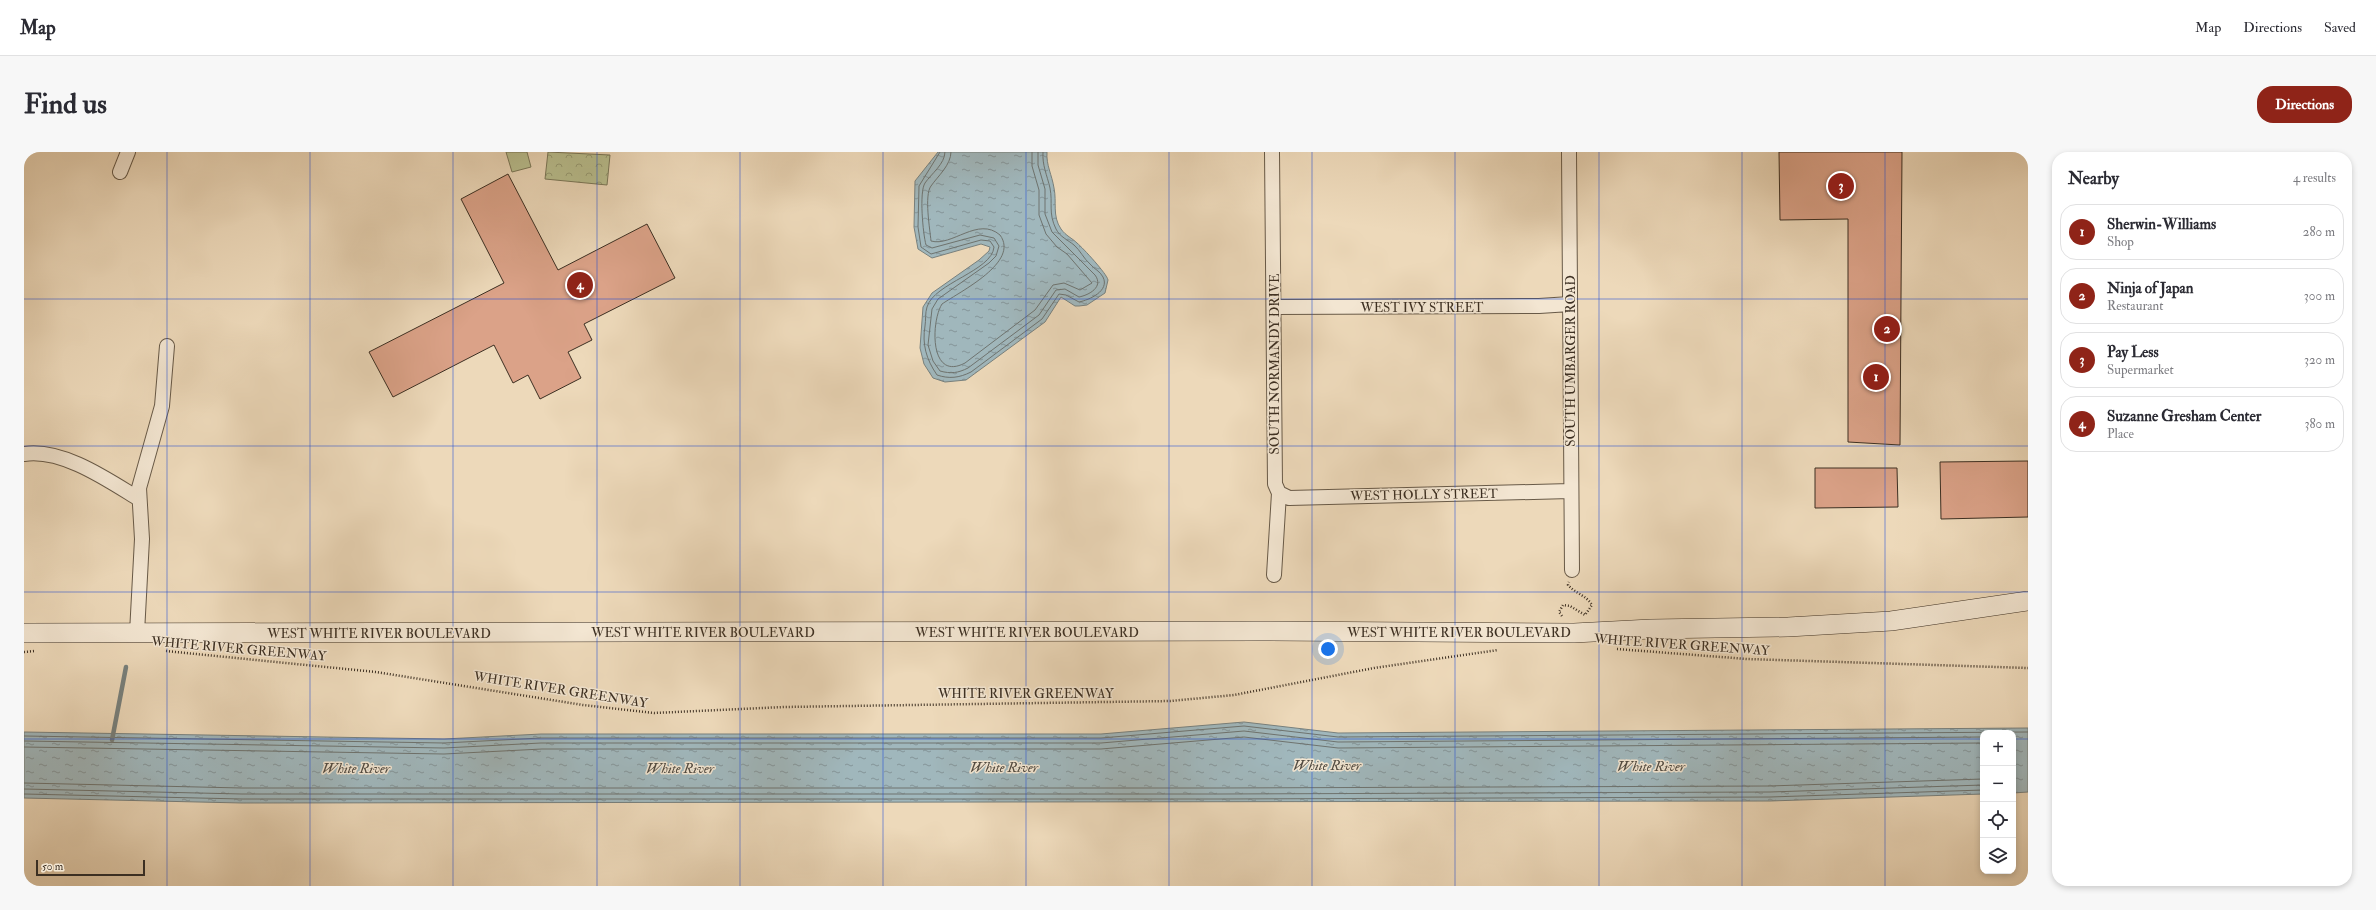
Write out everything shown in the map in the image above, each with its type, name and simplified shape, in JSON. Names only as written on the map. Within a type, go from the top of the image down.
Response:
[{"type":"street","points":[[120,172],[128,152]]},
{"type":"street","name":"SOUTH NORMANDY DRIVE","points":[[1272,152],[1275,484],[1279,493],[1274,575]]},
{"type":"street","name":"SOUTH UMBARGER ROAD","points":[[1569,152],[1570,491],[1572,570]]},
{"type":"street","name":"WEST IVY STREET","points":[[1274,307],[1538,306],[1570,304]]},
{"type":"street","points":[[137,634],[142,547],[139,499],[140,479],[153,444],[162,406],[167,346]]},
{"type":"street","points":[[24,454],[54,455],[106,479],[139,499]]},
{"type":"street","name":"WEST HOLLY STREET","points":[[1279,493],[1290,498],[1570,491]]},
{"type":"street","name":"WEST WHITE RIVER BOULEVARD","points":[[24,633],[1273,631],[1574,634],[1652,629],[1788,627],[1891,621],[2028,601]]},
{"type":"path","points":[[1572,570],[1568,585],[1575,592],[1589,600],[1592,605],[1585,615],[1570,606],[1563,605],[1559,612],[1563,617],[1573,623],[1574,634]]},
{"type":"path","name":"WHITE RIVER GREENWAY","points":[[159,650],[376,672],[583,705],[654,713],[792,707],[1170,701],[1234,695],[1374,668],[1506,649]]},
{"type":"path","name":"WHITE RIVER GREENWAY","points":[[1615,649],[1747,659],[2028,668]]},
{"type":"path","points":[[24,652],[39,651]]},
{"type":"green space","points":[[506,152],[527,152],[531,167],[512,172]]},
{"type":"green space","points":[[548,152],[610,155],[607,185],[545,179]]},
{"type":"water","points":[[938,152],[1047,152],[1047,161],[1055,193],[1058,224],[1061,229],[1080,246],[1104,272],[1108,280],[1105,293],[1087,305],[1075,306],[1061,297],[1045,322],[966,380],[945,382],[933,378],[924,364],[920,348],[923,307],[932,293],[979,260],[989,251],[990,247],[981,244],[932,258],[918,249],[914,227],[915,181]]},
{"type":"water","name":"White River","points":[[1244,722],[1338,733],[2028,728],[2028,792],[2016,793],[2016,730],[1980,730],[1980,794],[1770,801],[242,803],[24,798],[24,732],[444,739],[541,734],[1101,734]]},
{"type":"building","points":[[1779,152],[1902,152],[1900,445],[1848,442],[1848,219],[1780,220]]},
{"type":"building","points":[[508,174],[558,270],[647,224],[675,278],[584,324],[592,340],[568,352],[581,378],[540,399],[528,375],[513,383],[494,345],[393,397],[369,352],[504,283],[461,199]]},
{"type":"building","points":[[2028,461],[2028,517],[1941,519],[1940,462]]},
{"type":"building","points":[[1815,468],[1897,468],[1898,507],[1815,508]]},
{"type":"waterway","points":[[112,740],[126,667]]},
{"type":"place","name":"Pay Less","points":[[1841,186]]},
{"type":"place","name":"Suzanne Gresham Center","points":[[580,285]]},
{"type":"place","name":"Ninja of Japan","points":[[1887,329]]},
{"type":"place","name":"Sherwin-Williams","points":[[1876,377]]}]
